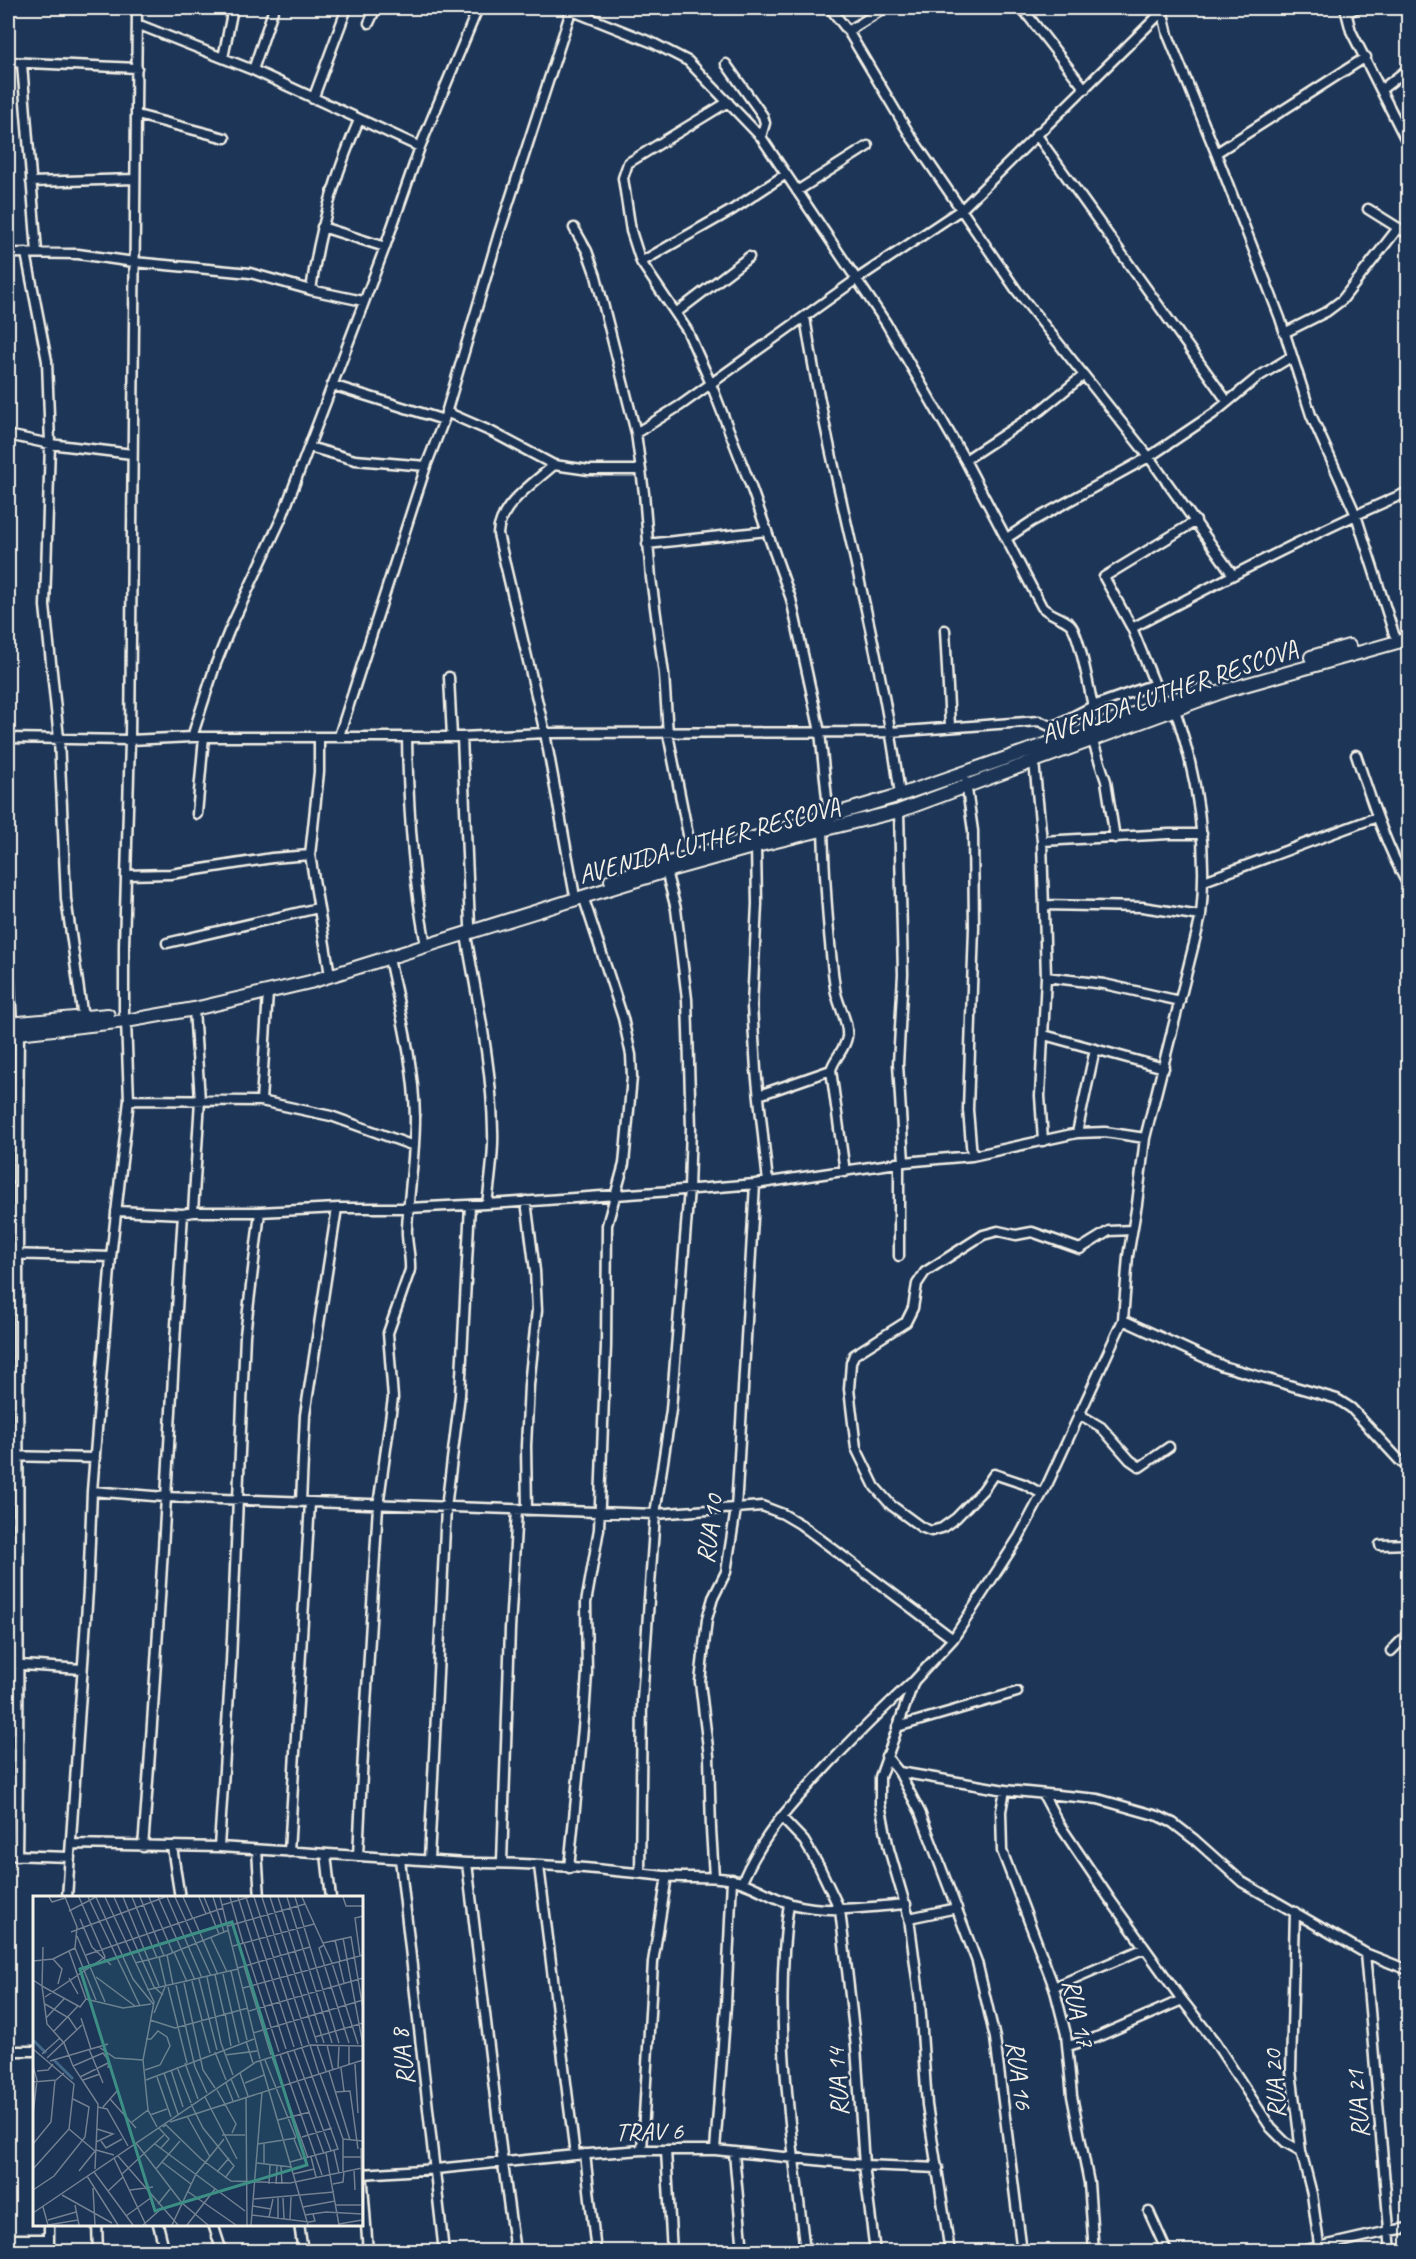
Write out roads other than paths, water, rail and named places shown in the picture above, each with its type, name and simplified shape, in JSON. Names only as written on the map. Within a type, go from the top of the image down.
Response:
[{"type":"main road","name":"AVENIDA LUTHER RESCOVA","points":[[11,1029],[194,1009],[267,993],[389,958],[692,855],[900,795],[1162,702],[1328,651],[1408,631]]},
{"type":"main road","name":"AVENIDA LUTHER RESCOVA","points":[[579,894],[756,846],[899,811],[1034,762],[1174,707],[1289,671],[1408,639]]},
{"type":"main road","name":"AVENIDA LUTHER RESCOVA","points":[[11,1029],[83,1018],[125,1017],[329,969],[425,940],[468,930]]},
{"type":"street","points":[[67,1896],[88,1590],[92,1491],[111,1257],[129,1100],[125,1017],[126,875],[130,740],[137,8]]},
{"type":"street","points":[[223,58],[233,8]]},
{"type":"street","points":[[253,70],[274,8]]},
{"type":"street","points":[[314,99],[347,8]]},
{"type":"street","points":[[369,23],[375,8]]},
{"type":"street","points":[[192,737],[225,640],[282,518],[420,147],[478,8]]},
{"type":"street","points":[[339,736],[426,466],[445,416],[569,8],[653,43],[688,61],[761,137],[886,323],[965,460],[1042,607],[1065,621],[1076,632],[1094,706]]},
{"type":"street","points":[[830,8],[848,31],[910,135],[1017,291],[1149,457],[1233,575]]},
{"type":"street","points":[[848,31],[885,8]]},
{"type":"street","points":[[1022,8],[1085,89]]},
{"type":"street","points":[[1358,8],[1346,10],[1351,30],[1405,128],[1408,144]]},
{"type":"street","points":[[636,433],[711,384],[857,279],[962,209],[1163,9]]},
{"type":"street","points":[[1163,9],[1168,35],[1216,153],[1284,333],[1311,415],[1356,514],[1394,634]]},
{"type":"street","points":[[137,24],[253,70],[420,147]]},
{"type":"street","points":[[1216,153],[1366,57]]},
{"type":"street","points":[[8,62],[137,68]]},
{"type":"street","points":[[726,63],[764,116],[765,123],[761,137]]},
{"type":"street","points":[[22,64],[37,252]]},
{"type":"street","points":[[1382,89],[1408,69]]},
{"type":"street","points":[[728,102],[626,166],[623,178],[631,231],[641,262],[677,312],[687,330],[711,384],[791,599],[820,732],[829,817]]},
{"type":"street","points":[[137,115],[188,126],[225,138]]},
{"type":"street","points":[[311,290],[322,227],[339,170],[359,120]]},
{"type":"street","points":[[1036,134],[1227,401]]},
{"type":"street","points":[[797,191],[868,146]]},
{"type":"street","points":[[641,262],[732,210],[786,174]]},
{"type":"street","points":[[31,182],[135,179]]},
{"type":"street","points":[[1368,209],[1408,234]]},
{"type":"street","points":[[322,227],[384,247]]},
{"type":"street","points":[[574,228],[587,251],[596,276],[636,433],[647,544],[664,674],[668,734],[692,855]]},
{"type":"street","points":[[1284,333],[1326,312],[1342,300],[1398,228]]},
{"type":"street","points":[[8,253],[78,254],[249,273],[363,302]]},
{"type":"street","points":[[26,253],[45,344],[50,444],[45,606],[59,738],[66,899],[83,1018]]},
{"type":"street","points":[[677,312],[749,257]]},
{"type":"street","points":[[805,317],[891,732],[900,795]]},
{"type":"street","points":[[1007,538],[1031,522],[1149,457],[1213,414],[1258,377],[1291,357]]},
{"type":"street","points":[[965,460],[1041,410],[1084,375]]},
{"type":"street","points":[[332,386],[445,416],[492,432],[554,465],[589,470],[640,470]]},
{"type":"street","points":[[8,435],[50,444],[132,454]]},
{"type":"street","points":[[309,447],[355,460],[426,466]]},
{"type":"street","points":[[554,465],[519,496],[501,518],[498,534],[545,733],[579,894],[623,1018],[631,1055],[632,1094],[624,1164],[607,1225],[606,1346],[599,1529],[586,1603],[587,1673],[569,1868]]},
{"type":"street","points":[[1132,628],[1356,514],[1408,492]]},
{"type":"street","points":[[1162,702],[1132,628],[1104,577],[1196,521]]},
{"type":"street","points":[[647,544],[767,531]]},
{"type":"street","points":[[945,630],[950,726]]},
{"type":"street","points":[[449,677],[452,737]]},
{"type":"street","points":[[1052,727],[1094,706],[1155,684]]},
{"type":"street","points":[[742,1882],[754,1855],[781,1817],[855,1737],[914,1681],[953,1639],[1019,1537],[1042,1494],[1123,1320],[1128,1256],[1145,1138],[1201,916],[1204,881],[1202,834],[1192,764],[1174,707]]},
{"type":"street","points":[[8,738],[130,740],[192,737],[462,737],[545,733],[891,732],[1039,721],[1052,727],[1059,739]]},
{"type":"street","points":[[197,814],[204,737]]},
{"type":"street","points":[[319,737],[319,772],[310,855],[329,969]]},
{"type":"street","points":[[407,737],[412,854],[425,940]]},
{"type":"street","points":[[462,737],[468,930],[491,1094],[492,1162],[487,1204]]},
{"type":"street","points":[[1092,739],[1106,781],[1114,838]]},
{"type":"street","points":[[1356,755],[1377,817],[1408,885]]},
{"type":"street","points":[[1034,762],[1042,842],[1046,977],[1040,1096],[1043,1141]]},
{"type":"street","points":[[963,772],[971,809],[974,851],[968,1110],[972,1156]]},
{"type":"street","points":[[899,811],[903,974],[898,1064],[901,1163],[899,1256]]},
{"type":"street","points":[[1204,881],[1377,817]]},
{"type":"street","points":[[822,831],[826,907],[835,992],[847,1031],[845,1045],[833,1061],[831,1070],[844,1172]]},
{"type":"street","points":[[1042,842],[1202,834]]},
{"type":"street","points":[[756,846],[757,904],[752,1006],[768,1182]]},
{"type":"street","points":[[126,875],[171,874],[272,858],[310,855]]},
{"type":"street","points":[[640,1873],[642,1700],[655,1514],[671,1410],[689,1189],[692,1093],[687,999],[676,909],[666,871]]},
{"type":"street","points":[[1044,905],[1142,907],[1201,916]]},
{"type":"street","points":[[167,942],[318,908]]},
{"type":"street","points":[[8,951],[20,1664],[12,1855],[70,1857]]},
{"type":"street","points":[[358,1856],[378,1506],[393,1398],[388,1333],[410,1270],[407,1231],[414,1146],[413,1087],[407,1039],[389,958]]},
{"type":"street","points":[[1046,977],[1104,984],[1180,1001]]},
{"type":"street","points":[[261,1101],[267,993]]},
{"type":"street","points":[[193,1212],[200,1100],[194,1009]]},
{"type":"street","points":[[1044,1035],[1164,1068]]},
{"type":"street","points":[[1077,1133],[1095,1049]]},
{"type":"street","points":[[759,1095],[831,1070]]},
{"type":"street","points":[[129,1100],[261,1101],[331,1116],[414,1146]]},
{"type":"street","points":[[116,1211],[183,1214],[487,1204],[755,1184],[901,1163],[972,1156],[1077,1133],[1105,1132],[1145,1138]]},
{"type":"street","name":"RUA 10","points":[[714,1877],[709,1756],[700,1683],[707,1619],[713,1598],[726,1572],[736,1509],[755,1184]]},
{"type":"street","points":[[526,1201],[536,1271],[537,1310],[528,1395],[527,1509]]},
{"type":"street","points":[[429,1860],[446,1508],[460,1395],[470,1205]]},
{"type":"street","points":[[289,1852],[305,1503],[305,1415],[337,1208]]},
{"type":"street","points":[[219,1847],[245,1335],[260,1212]]},
{"type":"street","points":[[143,1847],[155,1692],[183,1214]]},
{"type":"street","points":[[1042,1494],[1024,1484],[994,1474],[983,1490],[956,1518],[942,1528],[931,1531],[921,1527],[891,1505],[875,1487],[856,1448],[849,1389],[851,1363],[855,1354],[906,1322],[913,1308],[917,1284],[925,1272],[983,1235],[998,1232],[1016,1235],[1032,1232],[1080,1249],[1109,1231],[1132,1230]]},
{"type":"street","points":[[12,1254],[111,1257]]},
{"type":"street","points":[[1123,1320],[1223,1366],[1337,1399],[1351,1408],[1401,1462],[1408,1466]]},
{"type":"street","points":[[1080,1414],[1101,1427],[1130,1460],[1140,1467],[1169,1447]]},
{"type":"street","points":[[8,1456],[95,1458]]},
{"type":"street","points":[[92,1491],[165,1497],[378,1506],[655,1514],[762,1506],[800,1524],[953,1639]]},
{"type":"street","points":[[502,1862],[510,1629],[517,1510]]},
{"type":"street","points":[[1380,1545],[1408,1544]]},
{"type":"street","points":[[1391,1651],[1408,1634]]},
{"type":"street","points":[[8,1664],[82,1669]]},
{"type":"street","points":[[914,1681],[880,1777],[880,1804],[909,1918],[920,2002],[927,2105],[950,2252]]},
{"type":"street","points":[[897,1727],[1017,1692]]},
{"type":"street","name":"RUA 16","points":[[886,1756],[899,1772],[920,1812],[977,1962],[995,2038],[1022,2252]]},
{"type":"street","points":[[899,1772],[1005,1790],[1098,1799],[1158,1816],[1173,1823],[1195,1840],[1242,1882],[1365,1953],[1408,1970]]},
{"type":"street","name":"RUA 17","points":[[1005,1790],[1001,1811],[1002,1851],[1054,1987],[1068,2046],[1072,2096],[1089,2183],[1095,2252]]},
{"type":"street","points":[[1043,1794],[1082,1860],[1143,1949],[1215,2042],[1271,2128],[1286,2142],[1301,2151]]},
{"type":"street","name":"RUA 14","points":[[781,1817],[804,1841],[840,1910],[856,2047],[864,2165],[875,2252]]},
{"type":"street","points":[[71,1844],[219,1847],[467,1863],[502,1862],[667,1876],[714,1877],[742,1882],[789,1903],[825,1910],[906,1904]]},
{"type":"street","points":[[172,1847],[180,1896]]},
{"type":"street","points":[[256,1850],[260,1896]]},
{"type":"street","points":[[326,1854],[331,1896]]},
{"type":"street","name":"RUA 8","points":[[400,1859],[444,2252]]},
{"type":"street","points":[[467,1863],[502,2164],[515,2252]]},
{"type":"street","points":[[539,1866],[575,2155]]},
{"type":"street","points":[[642,2150],[653,1962],[667,1876]]},
{"type":"street","points":[[715,2150],[726,2005],[732,1879]]},
{"type":"street","points":[[789,1903],[784,1939],[783,2010],[787,2091],[805,2252]]},
{"type":"street","points":[[909,1918],[957,1908]]},
{"type":"street","name":"RUA 20","points":[[1295,1912],[1292,2071],[1301,2151],[1312,2194],[1319,2248]]},
{"type":"street","points":[[1054,1987],[1143,1949]]},
{"type":"street","name":"RUA 21","points":[[1365,1953],[1391,2252]]},
{"type":"street","points":[[1068,2046],[1095,2038],[1182,2000]]},
{"type":"street","points":[[8,2051],[33,2051]]},
{"type":"street","name":"TRAV 6","points":[[363,2172],[502,2164],[642,2150],[715,2150],[864,2165],[938,2168]]},
{"type":"street","points":[[666,2151],[672,2252]]},
{"type":"street","points":[[734,2153],[743,2252]]},
{"type":"street","points":[[585,2154],[596,2252]]},
{"type":"street","points":[[363,2185],[368,2252]]},
{"type":"street","points":[[1149,2212],[1167,2252]]},
{"type":"street","points":[[49,2226],[49,2252]]},
{"type":"street","points":[[97,2226],[98,2252]]},
{"type":"street","points":[[158,2226],[165,2252]]},
{"type":"street","points":[[214,2226],[222,2252]]},
{"type":"street","points":[[299,2226],[303,2252]]},
{"type":"street","points":[[1297,2252],[1389,2230],[1408,2228]]},
{"type":"street","points":[[8,2239],[49,2239]]}]
